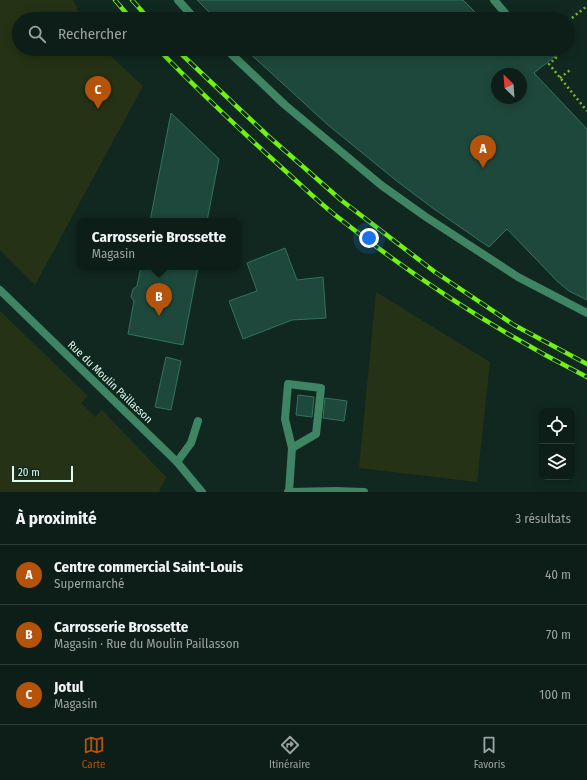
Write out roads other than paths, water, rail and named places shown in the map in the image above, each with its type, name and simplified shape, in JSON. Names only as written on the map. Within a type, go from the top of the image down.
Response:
[{"type":"street","points":[[178,0],[189,12]]},
{"type":"street","points":[[494,0],[504,12]]},
{"type":"street","points":[[233,56],[285,105],[381,185],[426,217],[518,277],[587,313]]},
{"type":"street","name":"Rue du Moulin Paillasson","points":[[0,290],[177,462],[202,492]]},
{"type":"street","points":[[292,448],[316,434],[321,388],[288,384],[285,419],[292,448],[289,492],[364,492]]},
{"type":"street","points":[[177,462],[191,443],[198,421]]},
{"type":"railway","points":[[115,0],[125,12]]},
{"type":"railway","points":[[132,0],[143,12]]},
{"type":"railway","points":[[165,56],[265,153],[335,215],[365,238],[426,282],[457,302],[521,341],[587,377]]},
{"type":"railway","points":[[183,56],[267,135],[341,200],[435,272],[514,325],[587,364]]},
{"type":"place","name":"Jotul","points":[[98,109]]},
{"type":"place","name":"Centre commercial Saint-Louis","points":[[483,168]]},
{"type":"place","name":"Carrosserie Brossette","points":[[159,316]]}]
